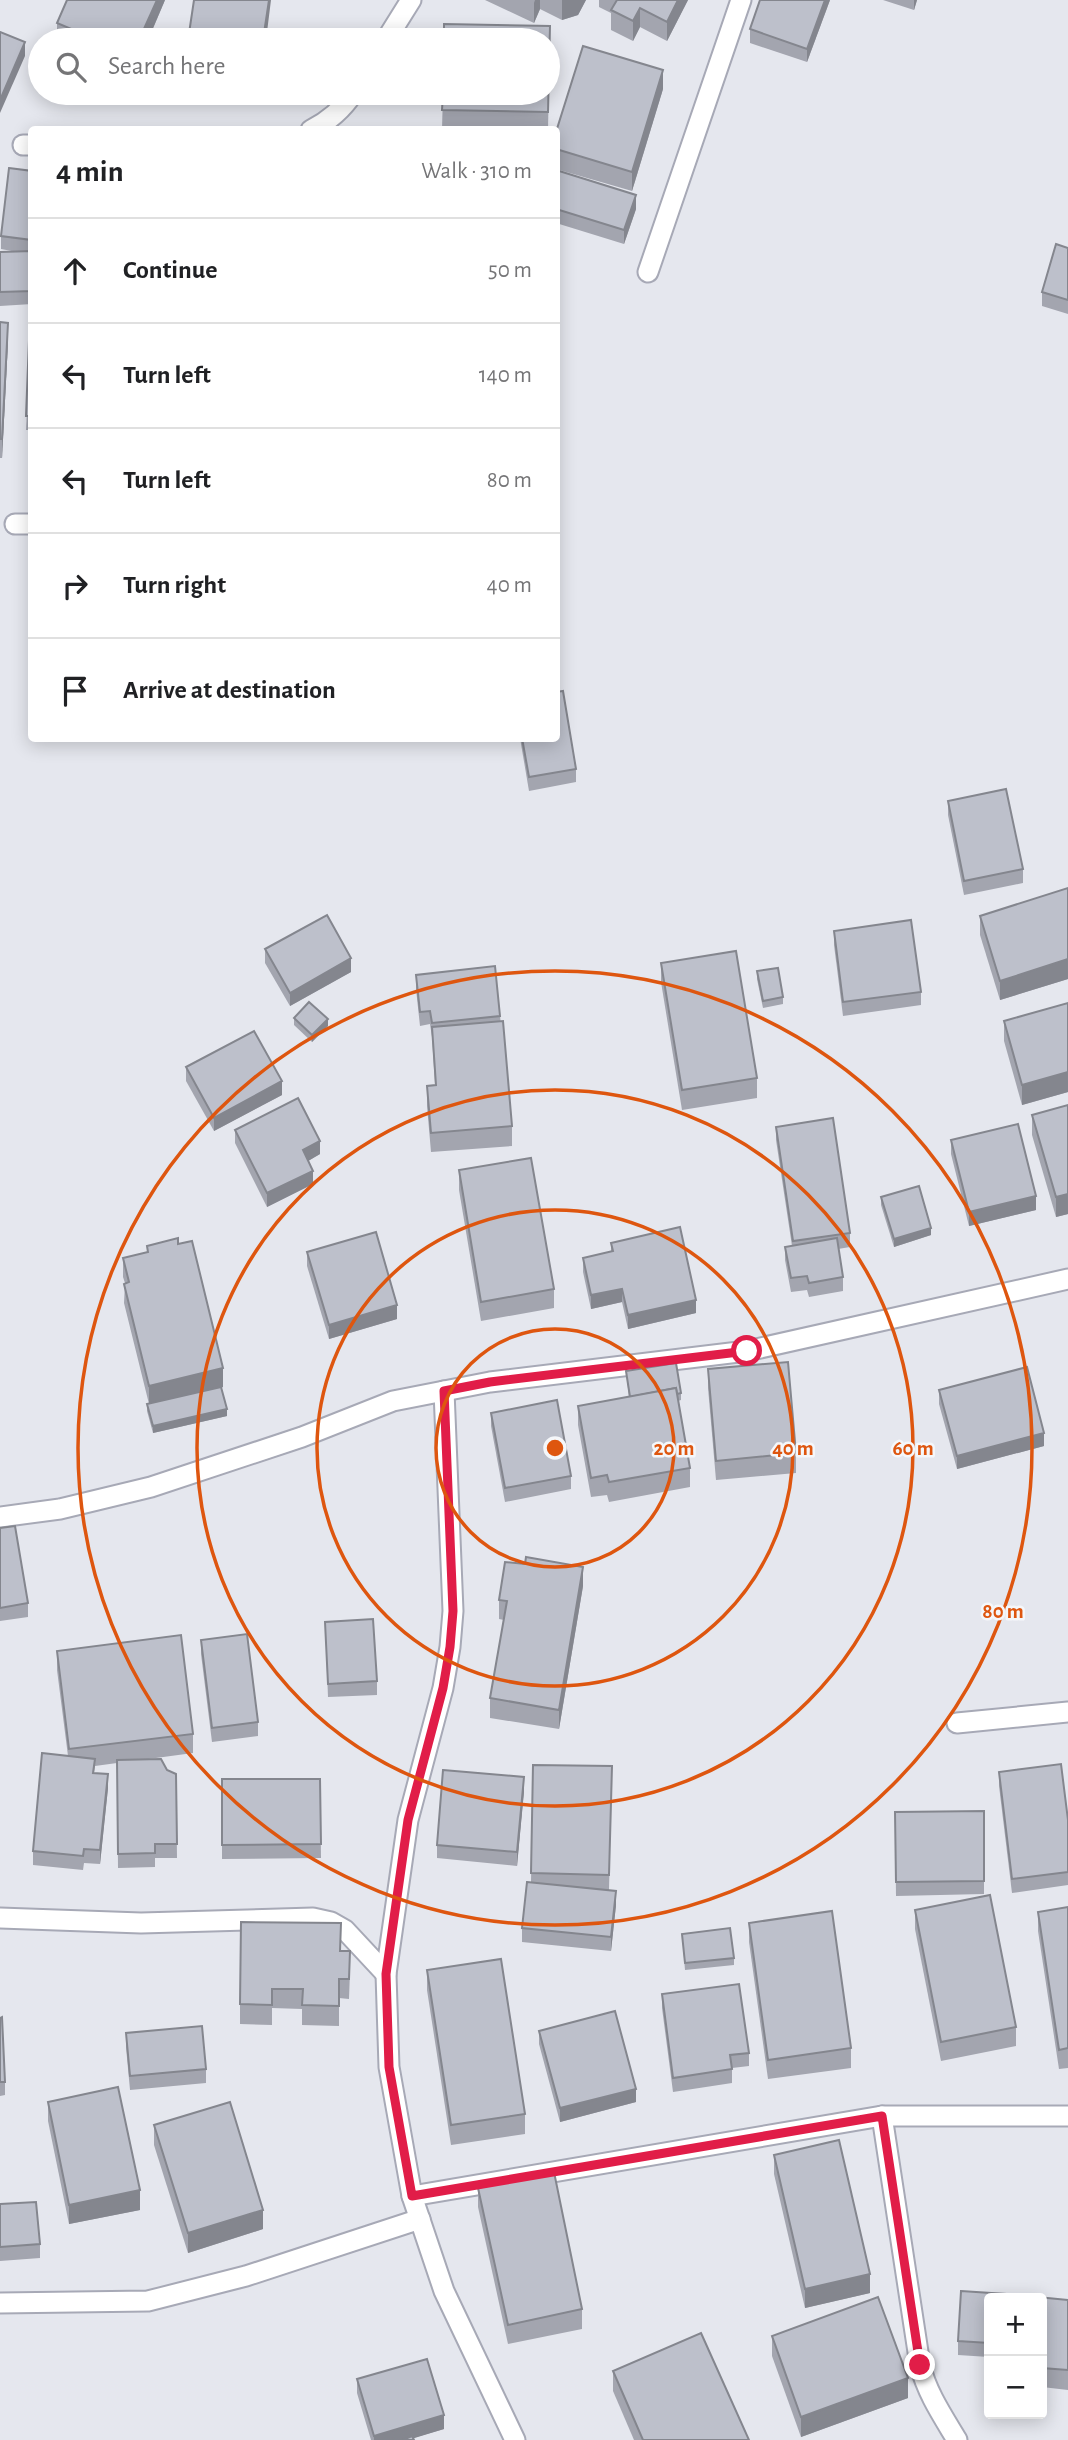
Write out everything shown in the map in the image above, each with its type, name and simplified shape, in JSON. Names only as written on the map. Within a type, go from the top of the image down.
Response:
[{"type":"street","points":[[394,28],[411,0]]},
{"type":"street","points":[[648,272],[741,0]]},
{"type":"street","points":[[321,126],[345,105]]},
{"type":"street","points":[[0,1517],[60,1510],[151,1487],[302,1437],[393,1401],[490,1382],[747,1351],[1068,1279]]},
{"type":"street","points":[[444,1391],[453,1611],[443,1688],[408,1820],[386,1974],[389,2067],[412,2196],[444,2291],[515,2440]]},
{"type":"street","points":[[957,1723],[1068,1712]]},
{"type":"street","points":[[0,1918],[141,1923],[313,1918],[331,1922],[345,1930],[386,1974]]},
{"type":"street","points":[[412,2196],[882,2116],[1068,2116]]},
{"type":"street","points":[[882,2116],[920,2365],[933,2400],[957,2440]]},
{"type":"street","points":[[0,2303],[148,2301],[246,2276],[420,2219]]},
{"type":"building","points":[[67,0],[157,0],[144,28],[69,28],[57,23]]},
{"type":"building","points":[[194,0],[269,0],[265,28],[190,28]]},
{"type":"building","points":[[617,0],[678,0],[667,22],[640,8],[633,21],[611,10]]},
{"type":"building","points":[[760,0],[825,0],[807,49],[750,29]]},
{"type":"building","points":[[444,24],[550,26],[550,28],[444,28]]},
{"type":"building","points":[[0,32],[25,42],[0,100]]},
{"type":"building","points":[[583,46],[663,70],[632,172],[560,150],[560,126],[558,126]]},
{"type":"building","points":[[442,105],[548,105],[548,112],[442,110]]},
{"type":"building","points":[[9,168],[28,170],[28,239],[1,236]]},
{"type":"building","points":[[560,171],[636,195],[624,230],[560,210]]},
{"type":"building","points":[[1056,244],[1068,248],[1068,300],[1042,292]]},
{"type":"building","points":[[28,251],[28,291],[0,292],[0,252]]},
{"type":"building","points":[[0,322],[8,323],[2,439],[0,439]]},
{"type":"building","points":[[28,366],[28,416],[26,416]]},
{"type":"building","points":[[560,691],[563,691],[576,769],[529,777],[523,742],[560,742]]},
{"type":"building","points":[[1006,789],[1023,869],[964,881],[948,801]]},
{"type":"building","points":[[1068,888],[1068,959],[1000,981],[980,916]]},
{"type":"building","points":[[327,915],[351,958],[290,993],[265,949]]},
{"type":"building","points":[[911,920],[921,992],[843,1002],[834,931]]},
{"type":"building","points":[[736,951],[757,1078],[682,1090],[661,963]]},
{"type":"building","points":[[495,966],[500,1016],[432,1023],[430,1011],[420,1012],[416,975]]},
{"type":"building","points":[[778,968],[783,997],[763,1001],[757,971]]},
{"type":"building","points":[[309,1002],[328,1019],[312,1035],[294,1018]]},
{"type":"building","points":[[1068,1003],[1068,1072],[1022,1085],[1004,1021]]},
{"type":"building","points":[[503,1021],[512,1126],[431,1133],[427,1086],[436,1085],[432,1027]]},
{"type":"building","points":[[254,1031],[282,1081],[214,1118],[186,1067]]},
{"type":"building","points":[[298,1098],[320,1141],[303,1150],[313,1171],[267,1193],[235,1130]]},
{"type":"building","points":[[1068,1105],[1068,1194],[1056,1197],[1032,1115]]},
{"type":"building","points":[[833,1118],[850,1233],[793,1241],[776,1127]]},
{"type":"building","points":[[1018,1124],[1036,1196],[969,1212],[951,1140]]},
{"type":"building","points":[[531,1158],[554,1289],[481,1302],[459,1170]]},
{"type":"building","points":[[919,1186],[931,1228],[894,1239],[881,1197]]},
{"type":"building","points":[[680,1227],[696,1300],[628,1315],[622,1289],[591,1295],[583,1258],[613,1251],[611,1243]]},
{"type":"building","points":[[376,1232],[397,1305],[329,1325],[307,1252]]},
{"type":"building","points":[[178,1238],[178,1244],[192,1241],[223,1368],[149,1386],[124,1284],[129,1282],[123,1258],[148,1252],[147,1246]]},
{"type":"building","points":[[837,1238],[843,1277],[809,1283],[807,1276],[791,1278],[785,1247]]},
{"type":"building","points":[[788,1362],[796,1453],[716,1461],[708,1369]]},
{"type":"building","points":[[676,1363],[681,1393],[677,1394],[676,1388],[630,1397],[626,1371]]},
{"type":"building","points":[[1027,1367],[1044,1433],[957,1456],[939,1390]]},
{"type":"building","points":[[221,1387],[227,1409],[153,1426],[147,1404]]},
{"type":"building","points":[[676,1388],[690,1468],[609,1482],[607,1475],[591,1478],[578,1406]]},
{"type":"building","points":[[557,1400],[571,1476],[505,1488],[491,1413]]},
{"type":"building","points":[[15,1526],[28,1603],[0,1608],[0,1528]]},
{"type":"building","points":[[526,1557],[583,1567],[559,1710],[490,1698],[507,1601],[499,1600],[505,1562],[525,1564]]},
{"type":"building","points":[[373,1619],[377,1681],[328,1684],[325,1622]]},
{"type":"building","points":[[247,1634],[258,1722],[212,1728],[201,1640]]},
{"type":"building","points":[[181,1635],[193,1734],[69,1749],[57,1651]]},
{"type":"building","points":[[42,1753],[95,1759],[93,1773],[108,1774],[100,1850],[84,1849],[83,1856],[33,1851]]},
{"type":"building","points":[[161,1759],[167,1770],[176,1774],[177,1844],[155,1844],[155,1853],[118,1854],[117,1760]]},
{"type":"building","points":[[1061,1764],[1068,1820],[1068,1872],[1012,1879],[999,1772]]},
{"type":"building","points":[[533,1765],[612,1766],[609,1875],[531,1873]]},
{"type":"building","points":[[443,1770],[524,1777],[517,1852],[437,1845]]},
{"type":"building","points":[[222,1779],[320,1779],[321,1844],[222,1845]]},
{"type":"building","points":[[984,1811],[984,1881],[896,1882],[895,1812]]},
{"type":"building","points":[[527,1882],[616,1891],[611,1937],[522,1928]]},
{"type":"building","points":[[990,1895],[1016,2027],[941,2042],[915,1910]]},
{"type":"building","points":[[1068,1907],[1068,2048],[1059,2050],[1038,1912]]},
{"type":"building","points":[[832,1911],[851,2048],[768,2060],[749,1923]]},
{"type":"building","points":[[241,1922],[341,1923],[340,1951],[350,1951],[349,1979],[339,1979],[339,2006],[302,2005],[303,1989],[272,1989],[272,2005],[240,2004]]},
{"type":"building","points":[[730,1928],[734,1958],[685,1963],[682,1934]]},
{"type":"building","points":[[501,1959],[525,2114],[451,2125],[427,1970]]},
{"type":"building","points":[[739,1984],[749,2053],[730,2055],[732,2069],[673,2078],[662,1994]]},
{"type":"building","points":[[615,2011],[636,2089],[560,2108],[539,2031]]},
{"type":"building","points":[[2,2017],[5,2082],[0,2082]]},
{"type":"building","points":[[202,2026],[206,2069],[130,2076],[126,2033]]},
{"type":"building","points":[[118,2087],[140,2190],[69,2205],[48,2102]]},
{"type":"building","points":[[230,2102],[263,2210],[188,2233],[154,2125]]},
{"type":"building","points":[[839,2140],[870,2274],[805,2289],[774,2155]]},
{"type":"building","points":[[554,2172],[582,2309],[508,2325],[478,2188]]},
{"type":"building","points":[[36,2202],[40,2244],[0,2247],[0,2204]]},
{"type":"building","points":[[961,2291],[991,2293],[984,2293],[984,2343],[958,2341]]},
{"type":"building","points":[[878,2297],[908,2378],[801,2417],[772,2336]]},
{"type":"building","points":[[1047,2298],[1068,2300],[1068,2370],[1047,2368]]},
{"type":"building","points":[[701,2333],[749,2440],[643,2440],[613,2371]]},
{"type":"building","points":[[427,2359],[444,2415],[374,2436],[357,2379]]},
{"type":"route","points":[[747,1351],[490,1382],[444,1391],[453,1611],[443,1688],[408,1820],[386,1974],[389,2067],[412,2196],[882,2116],[920,2365]]}]
